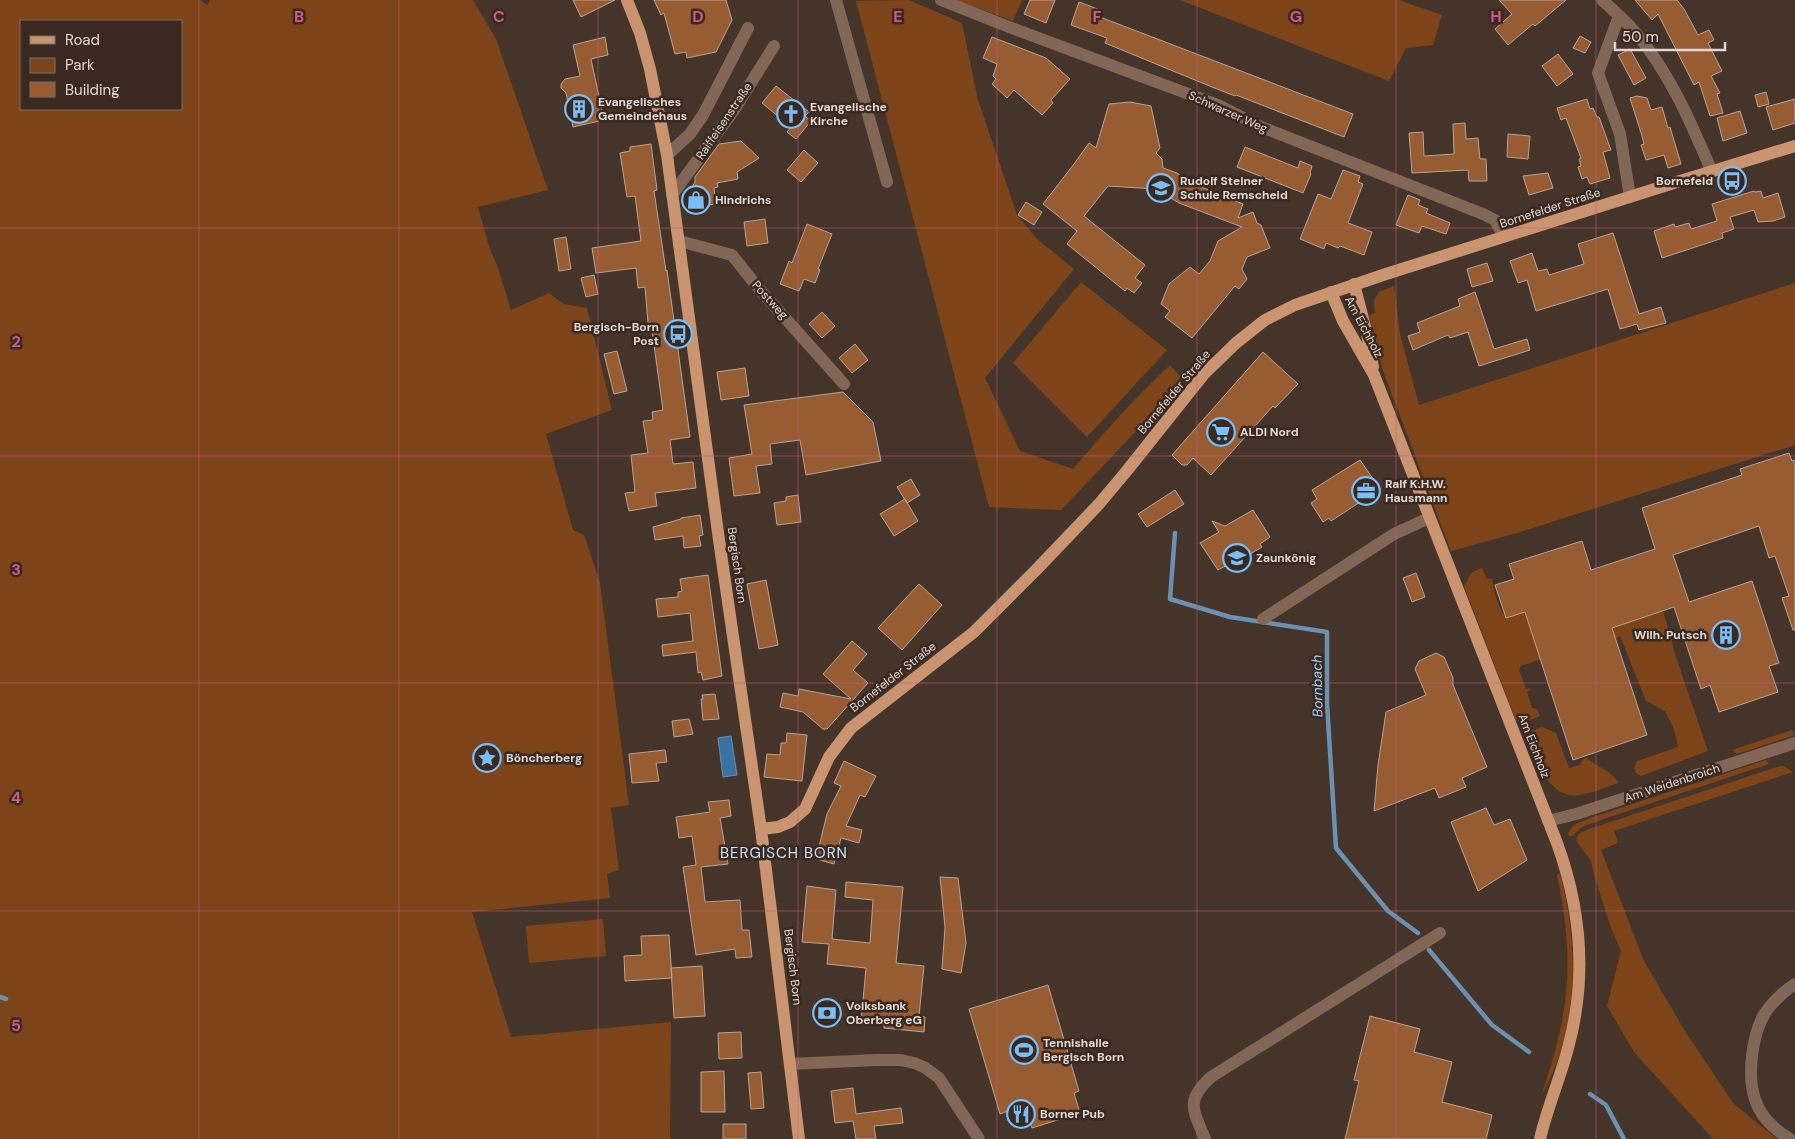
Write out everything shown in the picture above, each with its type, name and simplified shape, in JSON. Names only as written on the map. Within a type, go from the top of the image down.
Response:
[{"type":"main road","name":"Bergisch Born","points":[[627,0],[640,33],[648,62],[667,155],[719,540],[761,829],[799,1139]]},
{"type":"main road","name":"Bornefelder Straße","points":[[761,829],[778,827],[790,822],[805,809],[829,757],[851,728],[974,632],[1071,534],[1125,473],[1219,359],[1265,320],[1295,305],[1354,284],[1795,146]]},
{"type":"main road","name":"Am Eichholz","points":[[1354,284],[1367,334],[1374,375]]},
{"type":"main road","name":"Am Eichholz","points":[[1331,292],[1342,321],[1374,375],[1562,856],[1572,890],[1578,928],[1579,978],[1577,1008],[1560,1078],[1545,1116],[1540,1139]]},
{"type":"street","points":[[836,0],[887,182]]},
{"type":"street","name":"Schwarzer Weg","points":[[941,0],[1009,28],[1218,105],[1259,126],[1484,214],[1495,220],[1504,237]]},
{"type":"street","points":[[1602,0],[1645,44],[1668,79],[1689,116],[1712,172]]},
{"type":"street","points":[[1619,16],[1598,73],[1620,134],[1630,198]]},
{"type":"street","name":"Raiffeisenstraße","points":[[667,155],[690,134],[703,115],[748,28]]},
{"type":"street","name":"Raiffeisenstraße","points":[[672,195],[734,110],[774,46]]},
{"type":"street","name":"Postweg","points":[[679,241],[732,255],[760,290],[844,384]]},
{"type":"street","points":[[1263,619],[1394,534],[1429,518]]},
{"type":"street","name":"Am Weidenbroich","points":[[1548,821],[1795,743]]},
{"type":"street","points":[[1205,1139],[1194,1109],[1194,1099],[1199,1088],[1211,1077],[1440,933]]},
{"type":"street","points":[[1790,1139],[1781,1134],[1764,1117],[1755,1100],[1751,1064],[1755,1038],[1764,1014],[1779,996],[1795,984]]},
{"type":"street","points":[[790,1064],[876,1060],[914,1062],[939,1078],[979,1139]]},
{"type":"green space","points":[[0,0],[200,0],[207,5],[210,0],[473,0],[496,39],[548,190],[478,207],[489,246],[511,310],[549,293],[564,304],[587,308],[612,410],[546,434],[573,530],[584,535],[600,583],[629,805],[611,808],[619,870],[607,874],[610,898],[472,912],[511,1037],[671,1022],[670,1139],[0,1139]]},
{"type":"green space","points":[[909,0],[962,23],[978,100],[1017,215],[1037,239],[1074,269],[985,378],[1020,451],[1073,469],[1132,402],[1170,365],[1184,381],[1061,510],[989,507],[856,1]]},
{"type":"green space","points":[[956,0],[1022,0],[1013,21]]},
{"type":"green space","points":[[1180,0],[1399,0],[1442,15],[1433,45],[1406,48],[1389,81]]},
{"type":"green space","points":[[1081,282],[1167,350],[1087,437],[1013,363]]},
{"type":"green space","points":[[1795,283],[1795,445],[1517,533],[1451,551],[1383,371],[1369,315],[1375,313],[1374,300],[1379,292],[1394,286],[1400,334],[1419,405]]},
{"type":"green space","points":[[1482,568],[1487,579],[1492,578],[1496,599],[1506,618],[1525,612],[1538,652],[1663,611],[1677,660],[1708,751],[1641,776],[1636,773],[1634,768],[1637,761],[1678,747],[1674,729],[1665,711],[1646,701],[1620,636],[1615,640],[1564,651],[1521,666],[1519,670],[1526,689],[1530,688],[1527,692],[1532,708],[1537,709],[1540,716],[1523,723],[1519,722],[1515,718],[1464,586],[1472,572]]},
{"type":"green space","points":[[1542,727],[1556,733],[1569,768],[1580,765],[1583,759],[1586,758],[1611,774],[1618,783],[1580,795],[1569,795],[1560,791],[1552,785],[1540,768],[1528,739],[1527,733]]},
{"type":"green space","points":[[1792,730],[1795,735],[1737,754],[1732,750]]},
{"type":"green space","points":[[1766,760],[1769,764],[1601,820],[1582,827],[1572,836],[1569,836],[1568,833],[1574,825],[1590,818]]},
{"type":"green space","points":[[1783,766],[1793,772],[1614,831],[1618,843],[1601,850],[1644,961],[1685,1031],[1734,1104],[1777,1139],[1713,1139],[1634,1052],[1607,1006],[1621,951],[1611,928],[1591,861],[1576,838],[1586,830]]},
{"type":"green space","points":[[1560,873],[1571,929],[1572,987],[1563,1043],[1554,1070],[1541,1096],[1558,1039],[1567,987],[1566,934],[1557,875]]},
{"type":"green space","points":[[603,919],[606,956],[529,963],[526,926]]},
{"type":"water","points":[[731,736],[737,775],[723,777],[718,738]]},
{"type":"building","points":[[573,0],[615,0],[581,17]]},
{"type":"building","points":[[654,0],[726,0],[732,20],[716,52],[687,58],[686,52],[675,54],[664,13],[661,15]]},
{"type":"building","points":[[1030,0],[1055,0],[1046,23],[1024,14]]},
{"type":"building","points":[[1499,0],[1566,0],[1535,26],[1533,24],[1508,45],[1495,29],[1512,14]]},
{"type":"building","points":[[1635,0],[1677,0],[1698,35],[1709,30],[1714,40],[1708,43],[1722,71],[1711,76],[1720,93],[1717,94],[1723,113],[1710,116],[1699,82],[1694,85],[1658,14],[1652,20]]},
{"type":"building","points":[[1079,2],[1103,11],[1100,17],[1353,114],[1344,137],[1212,87],[1105,43],[1107,38],[1071,25]]},
{"type":"building","points":[[1580,36],[1591,42],[1585,53],[1573,48]]},
{"type":"building","points":[[605,37],[608,55],[591,59],[604,120],[573,127],[566,93],[561,88],[561,84],[565,79],[580,76],[573,45]]},
{"type":"building","points":[[992,37],[1046,58],[1070,79],[1051,100],[1053,103],[1042,115],[1014,90],[1007,98],[992,84],[996,79],[993,76],[997,64],[983,58]]},
{"type":"building","points":[[1630,49],[1646,78],[1634,85],[1618,55]]},
{"type":"building","points":[[1558,54],[1573,74],[1557,86],[1542,66]]},
{"type":"building","name":"Evangelische Kirche","points":[[776,86],[809,112],[805,116],[811,121],[796,139],[787,132],[791,127],[762,103]]},
{"type":"building","points":[[1766,92],[1769,104],[1758,107],[1755,95]]},
{"type":"building","points":[[1637,96],[1647,98],[1651,110],[1662,107],[1681,164],[1668,168],[1664,155],[1646,160],[1641,145],[1644,144],[1642,136],[1630,98]]},
{"type":"building","points":[[1587,99],[1590,109],[1593,108],[1597,117],[1599,117],[1611,150],[1603,152],[1610,178],[1590,184],[1587,177],[1582,179],[1578,167],[1581,166],[1579,159],[1581,158],[1566,118],[1561,120],[1557,108]]},
{"type":"building","points":[[1795,99],[1795,123],[1773,130],[1766,107]]},
{"type":"building","points":[[1130,102],[1151,106],[1160,148],[1156,153],[1162,159],[1163,168],[1177,173],[1189,182],[1243,204],[1238,218],[1253,212],[1257,223],[1261,225],[1270,248],[1247,257],[1242,269],[1247,279],[1239,289],[1235,286],[1192,338],[1165,317],[1170,311],[1161,304],[1169,284],[1190,267],[1199,274],[1210,261],[1218,241],[1242,227],[1179,203],[1156,189],[1108,186],[1084,216],[1145,265],[1135,278],[1142,283],[1134,293],[1127,288],[1125,291],[1067,244],[1077,231],[1043,204],[1089,143],[1096,148],[1109,104]]},
{"type":"building","points":[[1740,111],[1747,133],[1723,141],[1717,118]]},
{"type":"building","points":[[1465,123],[1466,139],[1478,138],[1480,159],[1486,159],[1487,181],[1469,181],[1468,170],[1412,173],[1409,133],[1423,132],[1424,156],[1454,154],[1453,124]]},
{"type":"building","points":[[1508,134],[1530,136],[1528,159],[1507,157]]},
{"type":"building","points":[[741,141],[759,158],[737,172],[738,179],[717,183],[718,187],[714,188],[716,204],[694,207],[692,187],[695,177],[719,144]]},
{"type":"building","points":[[651,144],[657,190],[654,191],[690,437],[670,440],[673,464],[693,462],[696,488],[655,493],[657,506],[629,511],[625,493],[635,492],[631,455],[648,453],[643,421],[653,420],[652,412],[663,410],[651,323],[648,323],[645,287],[638,288],[636,268],[596,273],[592,248],[641,241],[635,196],[627,197],[620,153],[630,151],[630,147]]},
{"type":"building","points":[[1245,147],[1298,168],[1300,161],[1312,166],[1311,174],[1303,193],[1237,167]]},
{"type":"building","points":[[804,150],[818,163],[801,182],[787,170]]},
{"type":"building","points":[[1343,170],[1360,176],[1358,182],[1363,184],[1348,223],[1372,232],[1364,255],[1326,243],[1324,249],[1300,239],[1318,194],[1331,199]]},
{"type":"building","points":[[1548,173],[1553,188],[1529,195],[1523,176]]},
{"type":"building","points":[[1754,191],[1761,191],[1763,198],[1778,193],[1785,217],[1773,221],[1758,222],[1754,210],[1730,217],[1734,229],[1722,233],[1723,238],[1662,258],[1654,231],[1674,224],[1675,227],[1689,223],[1691,229],[1717,221],[1712,204]]},
{"type":"building","points":[[1408,195],[1420,200],[1418,205],[1428,209],[1426,213],[1450,223],[1446,234],[1422,226],[1419,233],[1396,225]]},
{"type":"building","points":[[1026,202],[1042,212],[1034,225],[1018,215]]},
{"type":"building","points":[[765,219],[768,243],[747,246],[744,222]]},
{"type":"building","points":[[807,224],[832,234],[818,269],[820,270],[815,283],[804,279],[799,291],[780,284],[789,261],[792,263]]},
{"type":"building","points":[[1613,233],[1639,314],[1661,307],[1666,323],[1639,330],[1637,324],[1620,329],[1608,289],[1536,311],[1527,280],[1518,283],[1510,261],[1532,253],[1538,271],[1547,269],[1549,275],[1584,264],[1578,244]]},
{"type":"building","points":[[566,237],[571,269],[559,271],[554,239]]},
{"type":"building","points":[[1487,263],[1493,281],[1472,287],[1467,269]]},
{"type":"building","points":[[594,275],[598,294],[586,297],[581,278]]},
{"type":"building","points":[[1475,292],[1494,349],[1527,339],[1530,350],[1479,366],[1468,332],[1450,338],[1448,335],[1413,350],[1408,336],[1420,332],[1417,323],[1460,306],[1458,299]]},
{"type":"building","points":[[822,312],[835,326],[822,338],[809,324]]},
{"type":"building","points":[[855,344],[868,360],[852,373],[839,358]]},
{"type":"building","points":[[617,351],[627,391],[614,394],[604,354]]},
{"type":"building","name":"ALDI Nord","points":[[1263,352],[1298,384],[1275,408],[1273,406],[1211,475],[1193,458],[1187,465],[1182,465],[1172,455]]},
{"type":"building","points":[[745,368],[749,396],[721,400],[717,372]]},
{"type":"building","points":[[843,392],[873,422],[881,461],[806,475],[800,440],[770,444],[772,464],[756,466],[760,493],[734,496],[729,458],[752,454],[744,405]]},
{"type":"building","points":[[1789,453],[1792,461],[1795,460],[1795,630],[1793,630],[1782,598],[1789,596],[1775,556],[1769,558],[1759,526],[1673,555],[1689,602],[1752,581],[1779,663],[1769,666],[1778,692],[1719,712],[1710,685],[1701,689],[1674,607],[1612,628],[1647,735],[1573,760],[1525,612],[1506,618],[1495,585],[1514,579],[1509,564],[1582,541],[1591,570],[1655,549],[1642,508],[1742,475],[1740,469]]},
{"type":"building","points":[[1360,460],[1380,489],[1331,521],[1329,518],[1323,522],[1311,503],[1317,499],[1312,490]]},
{"type":"building","points":[[911,479],[920,495],[907,503],[897,487]]},
{"type":"building","points":[[1175,490],[1184,504],[1147,527],[1138,514]]},
{"type":"building","points":[[798,495],[801,522],[777,525],[774,503],[786,501],[786,497]]},
{"type":"building","points":[[905,499],[918,521],[894,536],[880,514]]},
{"type":"building","points":[[1253,510],[1270,537],[1260,544],[1262,547],[1230,566],[1229,564],[1218,570],[1200,543],[1219,532],[1212,521],[1225,526]]},
{"type":"building","points":[[700,515],[703,535],[699,536],[701,546],[684,548],[683,536],[655,540],[653,527],[681,518]]},
{"type":"building","points":[[1416,573],[1425,597],[1412,602],[1403,578]]},
{"type":"building","points":[[708,575],[722,676],[703,680],[701,672],[698,673],[696,652],[663,656],[662,645],[693,641],[690,613],[658,617],[656,599],[678,597],[678,592],[682,591],[680,579]]},
{"type":"building","points":[[766,580],[778,645],[759,649],[747,584]]},
{"type":"building","points":[[919,584],[942,605],[902,650],[878,628]]},
{"type":"building","points":[[852,641],[867,654],[853,670],[868,683],[827,729],[823,729],[803,712],[780,707],[783,693],[798,696],[799,689],[851,699],[823,674]]},
{"type":"building","points":[[1436,653],[1444,657],[1453,678],[1453,685],[1487,767],[1462,778],[1466,787],[1439,798],[1435,788],[1374,811],[1378,765],[1386,712],[1426,695],[1415,669],[1419,661]]},
{"type":"building","points":[[715,694],[719,719],[703,720],[702,695]]},
{"type":"building","points":[[689,719],[693,734],[674,737],[672,721]]},
{"type":"building","points":[[787,733],[807,735],[802,781],[764,777],[767,754],[780,755],[781,743],[786,743]]},
{"type":"building","points":[[665,750],[667,762],[656,763],[659,781],[632,783],[629,754]]},
{"type":"building","points":[[844,761],[876,776],[865,797],[860,795],[846,826],[862,830],[859,843],[841,838],[834,864],[816,859],[827,814],[841,786],[834,783]]},
{"type":"building","points":[[729,800],[731,816],[720,818],[728,864],[701,867],[705,902],[740,900],[742,930],[749,930],[752,957],[736,958],[735,949],[696,955],[683,867],[696,865],[692,836],[679,838],[676,817],[710,812],[708,802]]},
{"type":"building","points":[[1486,808],[1494,825],[1510,819],[1527,860],[1478,891],[1451,822]]},
{"type":"building","points":[[940,877],[958,878],[966,943],[961,973],[942,969],[945,927]]},
{"type":"building","points":[[846,882],[903,887],[896,963],[924,966],[919,1016],[925,1017],[924,1032],[884,1028],[884,1024],[861,1022],[866,968],[827,964],[829,944],[802,942],[807,886],[836,890],[832,939],[870,943],[873,900],[845,897]]},
{"type":"building","points":[[669,935],[672,978],[625,981],[624,956],[642,955],[641,936]]},
{"type":"building","points":[[702,966],[705,1016],[674,1018],[671,968]]},
{"type":"building","name":"Tennishalle Bergisch Born","points":[[1048,985],[1079,1091],[1074,1093],[1080,1113],[1032,1128],[1029,1120],[1012,1125],[1008,1111],[1000,1114],[969,1009]]},
{"type":"building","points":[[1370,1016],[1420,1029],[1414,1052],[1452,1062],[1442,1102],[1492,1115],[1486,1139],[1345,1139],[1359,1081],[1354,1080]]},
{"type":"building","points":[[741,1032],[742,1058],[719,1059],[718,1033]]},
{"type":"building","points":[[724,1071],[725,1112],[701,1112],[701,1072]]},
{"type":"building","points":[[761,1072],[764,1108],[751,1109],[748,1073]]},
{"type":"building","points":[[853,1088],[856,1114],[901,1108],[903,1123],[874,1126],[876,1139],[856,1139],[853,1121],[835,1123],[831,1091]]},
{"type":"building","points":[[723,1124],[746,1124],[746,1139],[723,1139]]},
{"type":"waterway","name":"Bornbach","points":[[1175,533],[1170,599],[1230,617],[1327,632],[1327,703],[1336,848],[1388,911],[1418,933]]},
{"type":"waterway","name":"Bornbach","points":[[1429,950],[1492,1025],[1529,1052]]},
{"type":"waterway","points":[[0,997],[6,999]]},
{"type":"waterway","name":"Bornbach","points":[[1590,1094],[1606,1105],[1624,1139]]},
{"type":"place","name":"Evangelisches Gemeindehaus","points":[[579,109]]},
{"type":"place","name":"Evangelische Kirche","points":[[791,114]]},
{"type":"place","name":"Bornefeld","points":[[1732,181]]},
{"type":"place","name":"Rudolf Steiner Schule Remscheid","points":[[1161,188]]},
{"type":"place","name":"Hindrichs","points":[[696,200]]},
{"type":"place","name":"Bergisch-Born Post","points":[[678,334]]},
{"type":"place","name":"ALDI Nord","points":[[1221,432]]},
{"type":"place","name":"Ralf K.H.W. Hausmann","points":[[1366,491]]},
{"type":"place","name":"Zaunkönig","points":[[1237,558]]},
{"type":"place","name":"Wilh. Putsch","points":[[1726,635]]},
{"type":"place","name":"Böncherberg","points":[[487,758]]},
{"type":"place","name":"Volksbank Oberberg eG","points":[[827,1013]]},
{"type":"place","name":"Tennishalle Bergisch Born","points":[[1024,1050]]},
{"type":"place","name":"Borner Pub","points":[[1021,1114]]},
{"type":"district","name":"BERGISCH BORN","points":[[784,853]]}]
